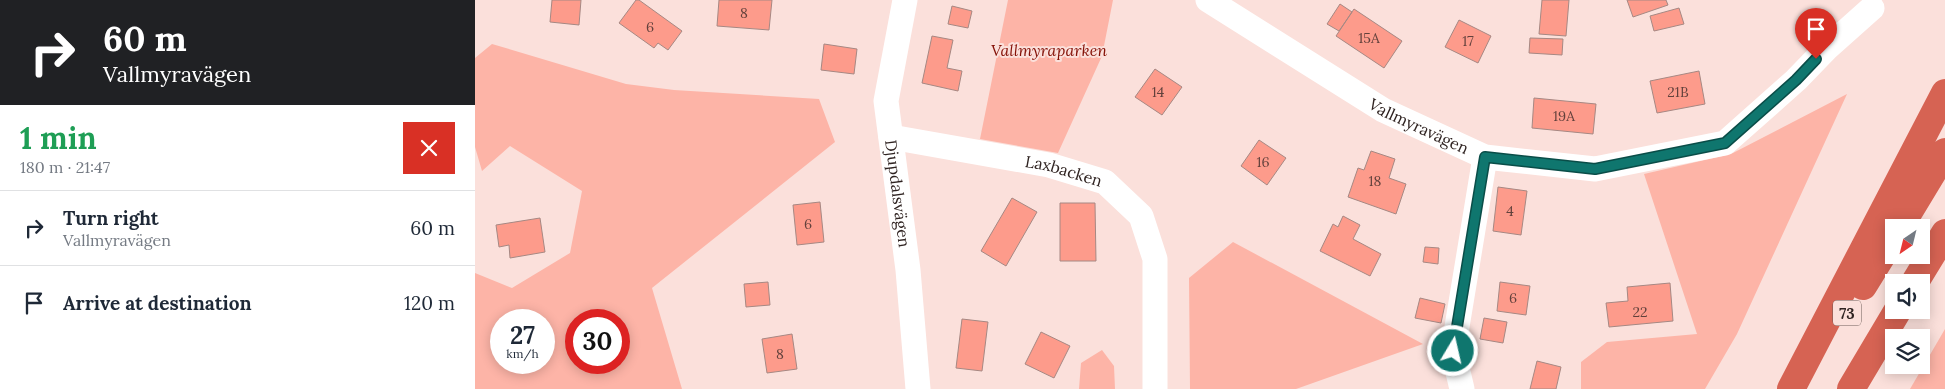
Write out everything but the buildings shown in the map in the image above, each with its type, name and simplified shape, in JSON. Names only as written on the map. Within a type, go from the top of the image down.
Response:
[{"type":"highway","points":[[1791,389],[1945,93]]},
{"type":"highway","points":[[1904,219],[1945,152]]},
{"type":"highway","points":[[1920,274],[1945,233]]},
{"type":"highway","name":"73","points":[[1801,389],[1885,251]]},
{"type":"highway","name":"73","points":[[1851,389],[1894,319]]},
{"type":"street","name":"Djupdalsvägen","points":[[905,0],[886,101],[908,270],[918,389]]},
{"type":"street","name":"Vallmyravägen","points":[[1208,0],[1383,110],[1485,157],[1595,169],[1725,143],[1796,80],[1826,49],[1872,8]]},
{"type":"street","name":"Laxbacken","points":[[891,137],[1049,165],[1105,182],[1141,216],[1155,259],[1155,389]]},
{"type":"street","points":[[1463,389],[1453,351],[1485,157]]},
{"type":"green space","name":"Vallmyraparken","points":[[1008,0],[1113,0],[1102,56],[1058,153],[980,139]]},
{"type":"green space","points":[[492,44],[626,84],[674,90],[819,99],[835,142],[652,288],[682,389],[475,389],[475,273],[512,288],[570,253],[582,191],[510,146],[482,171],[475,147],[475,58]]},
{"type":"green space","points":[[1847,94],[1737,334],[1705,389],[1581,389],[1581,362],[1607,342],[1697,334],[1644,174],[1731,154]]},
{"type":"green space","points":[[1233,242],[1423,344],[1296,389],[1190,389],[1189,278]]},
{"type":"green space","points":[[1945,329],[1945,389],[1910,389],[1919,374],[1930,374],[1930,355]]},
{"type":"green space","points":[[1102,350],[1114,366],[1115,389],[1079,389],[1081,363]]},
{"type":"route","points":[[1453,351],[1485,157],[1595,169],[1725,143],[1796,80],[1816,59]]}]
